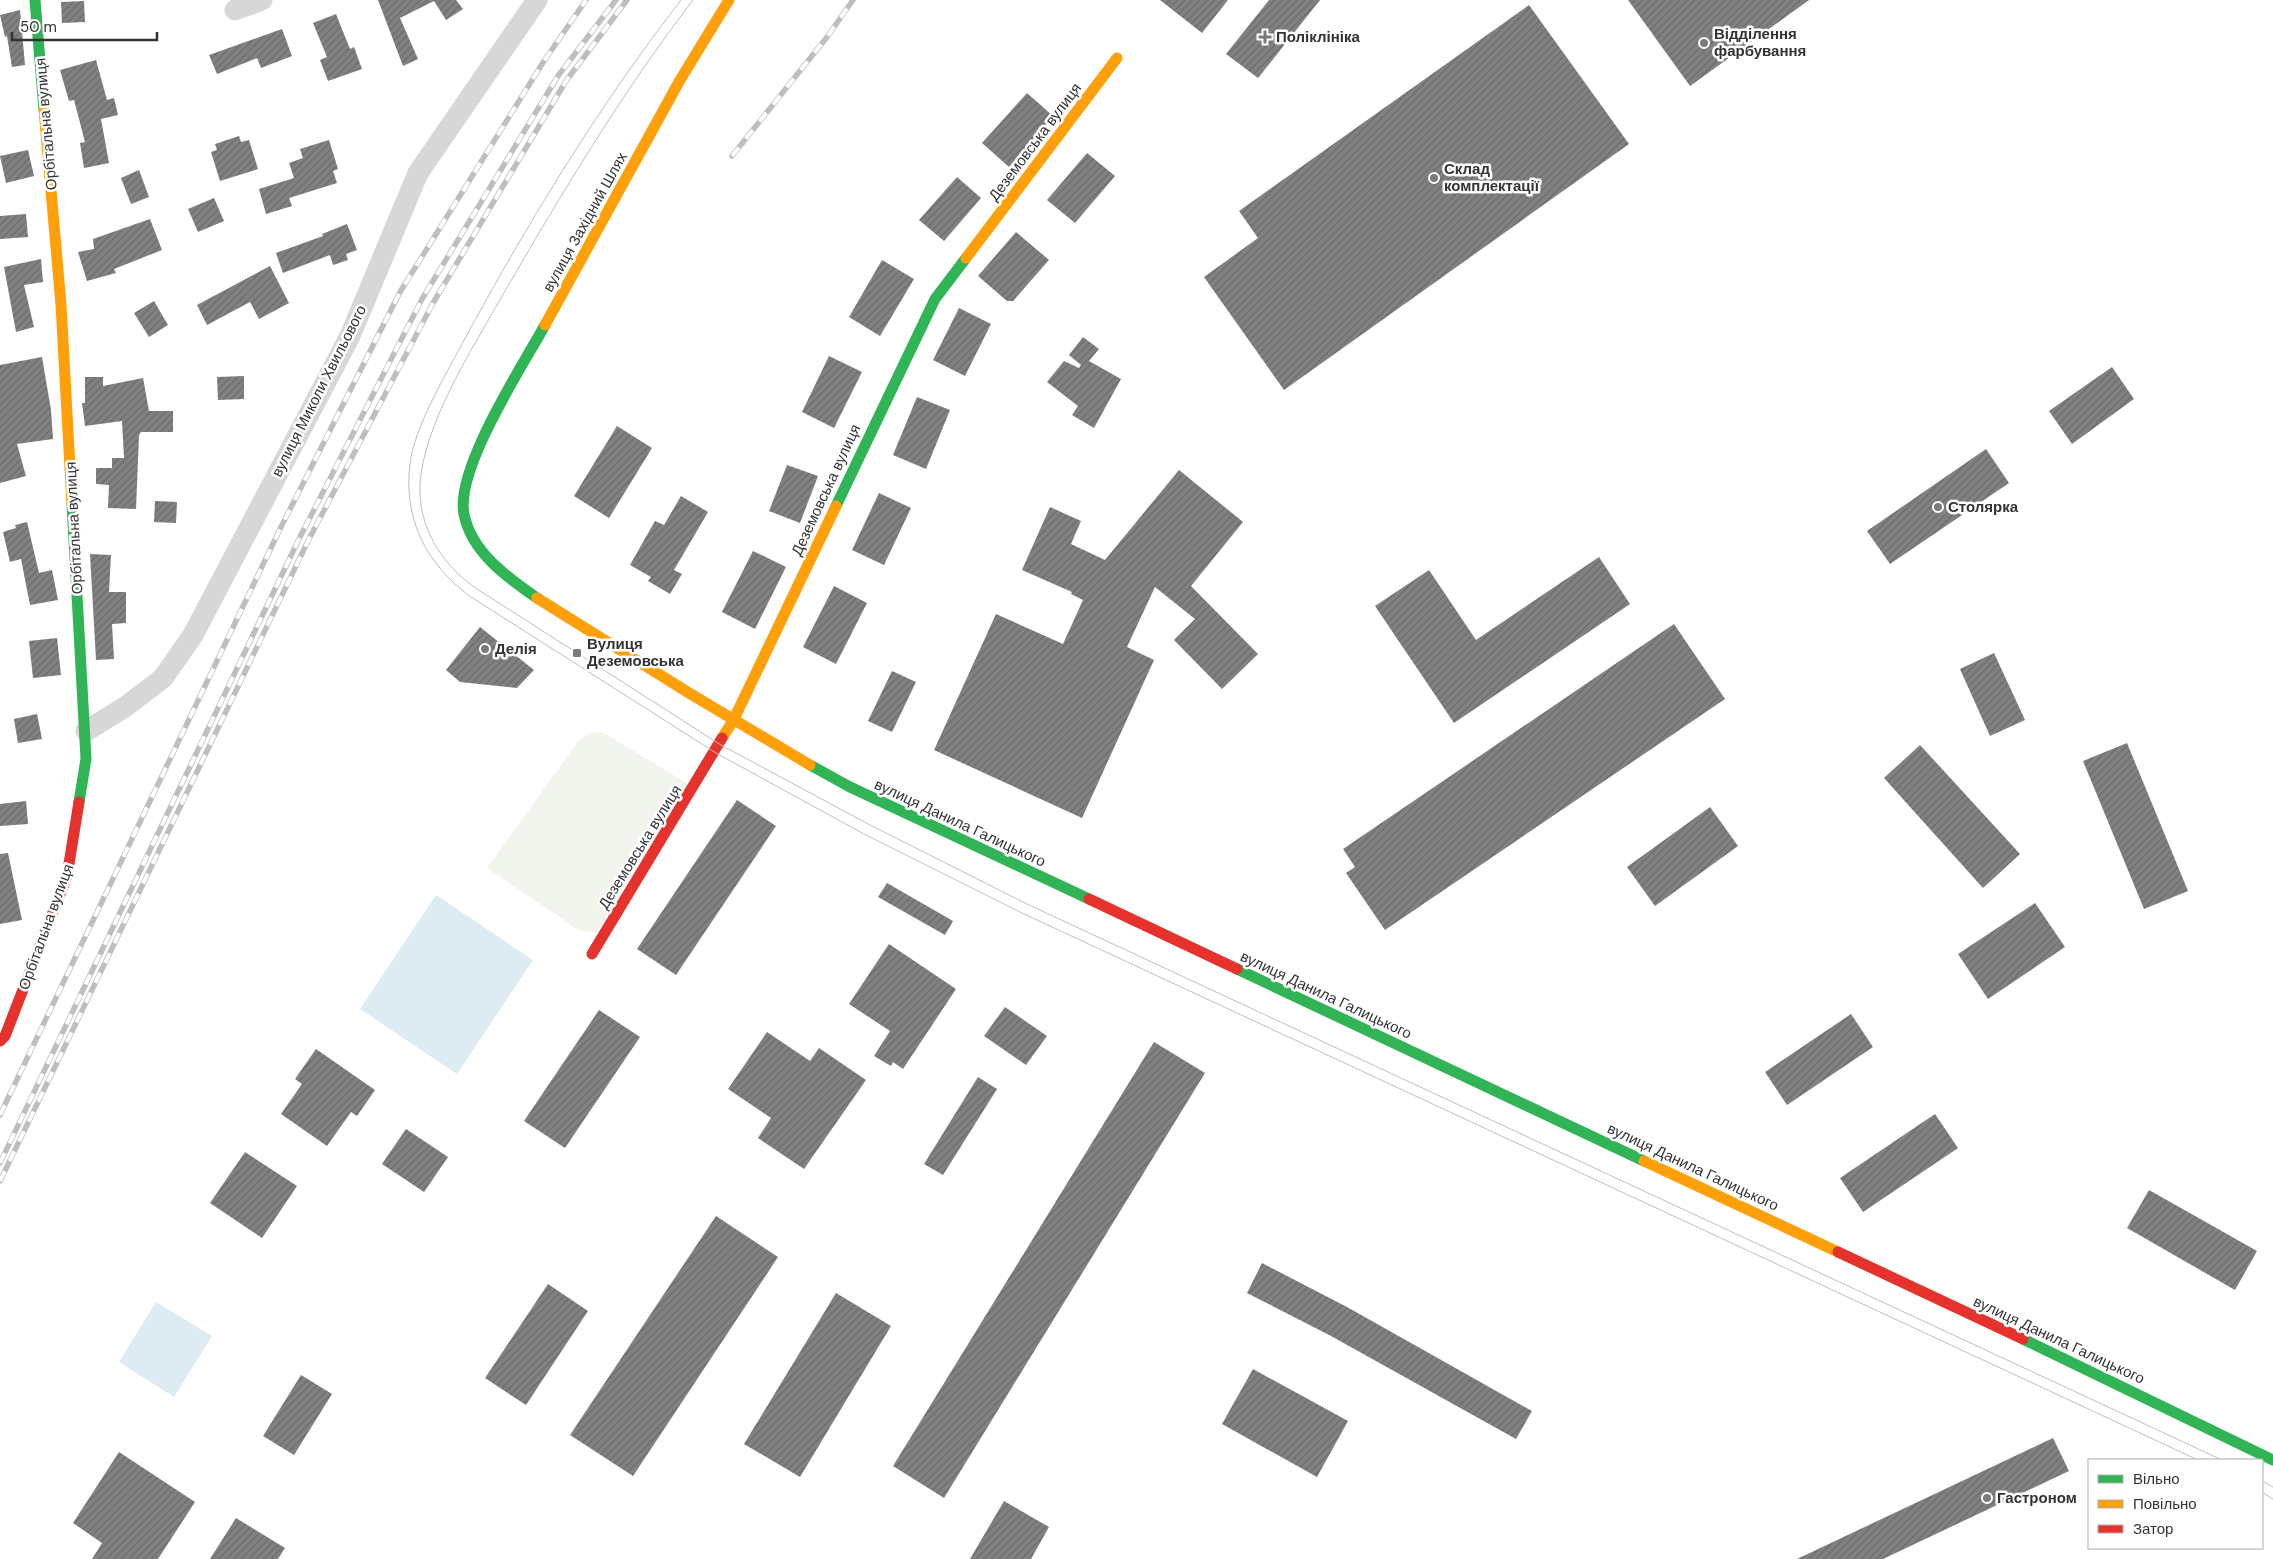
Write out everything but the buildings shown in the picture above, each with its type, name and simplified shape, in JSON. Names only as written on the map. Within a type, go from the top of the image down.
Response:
[{"type":"street","name":"Орбітальна вулиця","points":[[0,1042],[5,1036],[67,876],[86,759],[86,731],[61,305],[35,0]]},
{"type":"street","points":[[235,10],[262,0]]},
{"type":"street","name":"вулиця Миколи Хвильового","points":[[86,731],[125,707],[162,678],[193,634],[350,336],[418,173],[537,0]]},
{"type":"street","name":"вулиця Західний Шлях","points":[[472,461],[486,430],[680,80],[729,0]]},
{"type":"street","name":"Деземовська вулиця","points":[[592,954],[733,721],[935,299],[1116,58]]},
{"type":"street","name":"вулиця Данила Галицького","points":[[472,461],[463,488],[464,514],[474,538],[490,560],[528,591],[733,721],[850,788],[2108,1379],[2273,1460]]},
{"type":"shaded area","points":[[602,732],[690,785],[596,932],[580,931],[487,868],[579,740],[590,733]]},
{"type":"shaded area","points":[[436,895],[533,960],[457,1074],[360,1009]]},
{"type":"shaded area","points":[[156,1302],[212,1336],[174,1397],[119,1362]]},
{"type":"tram line","points":[[681,0],[592,124],[538,211],[447,371],[417,435],[410,464],[410,504],[421,540],[442,571],[455,584],[471,597],[716,753],[864,834],[1022,913],[2196,1459]]},
{"type":"tram line","points":[[693,0],[616,109],[569,184],[476,341],[439,413],[423,461],[420,500],[428,530],[443,557],[453,569],[477,589],[721,745],[870,825],[1027,904],[2220,1459]]},
{"type":"tram line","points":[[2263,1482],[2273,1487]]},
{"type":"tram line","points":[[2263,1493],[2273,1499]]},
{"type":"railway","points":[[0,1115],[280,529],[400,292],[542,64],[586,0]]},
{"type":"railway","points":[[0,1163],[299,539],[422,299],[558,76],[616,0]]},
{"type":"railway","points":[[0,1181],[309,539],[433,303],[566,81],[627,0]]},
{"type":"railway","points":[[732,156],[827,37],[853,0]]},
{"type":"traffic: fast","points":[[35,0],[44,110]]},
{"type":"traffic: fast","points":[[836,506],[935,299],[966,258]]},
{"type":"traffic: fast","points":[[537,598],[492,563],[474,540],[464,514],[464,495],[470,471],[492,418],[545,325]]},
{"type":"traffic: fast","points":[[72,504],[86,759],[79,802]]},
{"type":"traffic: fast","points":[[810,765],[850,787],[1089,899]]},
{"type":"traffic: fast","points":[[1237,969],[1644,1161]]},
{"type":"traffic: fast","points":[[2023,1339],[2273,1460]]},
{"type":"traffic: slow","points":[[545,325],[680,80],[729,0]]},
{"type":"traffic: slow","points":[[966,258],[1117,58]]},
{"type":"traffic: slow","points":[[44,110],[61,305],[72,504]]},
{"type":"traffic: slow","points":[[722,738],[733,721],[836,506]]},
{"type":"traffic: slow","points":[[537,598],[689,693],[810,765]]},
{"type":"traffic: slow","points":[[1644,1161],[1838,1252]]},
{"type":"traffic: jam","points":[[592,954],[722,738]]},
{"type":"traffic: jam","points":[[0,1041],[5,1036],[67,876],[79,802]]},
{"type":"traffic: jam","points":[[1089,899],[1237,969]]},
{"type":"traffic: jam","points":[[1838,1252],[2023,1339]]},
{"type":"place","name":"Поліклініка","points":[[1265,37]]},
{"type":"place","name":"Відділення фарбування","points":[[1704,43]]},
{"type":"place","name":"Склад комплектації","points":[[1434,178]]},
{"type":"place","name":"Столярка","points":[[1938,507]]},
{"type":"place","name":"Делія","points":[[485,649]]},
{"type":"place","name":"Вулиця Деземовська","points":[[577,653]]},
{"type":"place","name":"Гастроном","points":[[1987,1498]]}]
